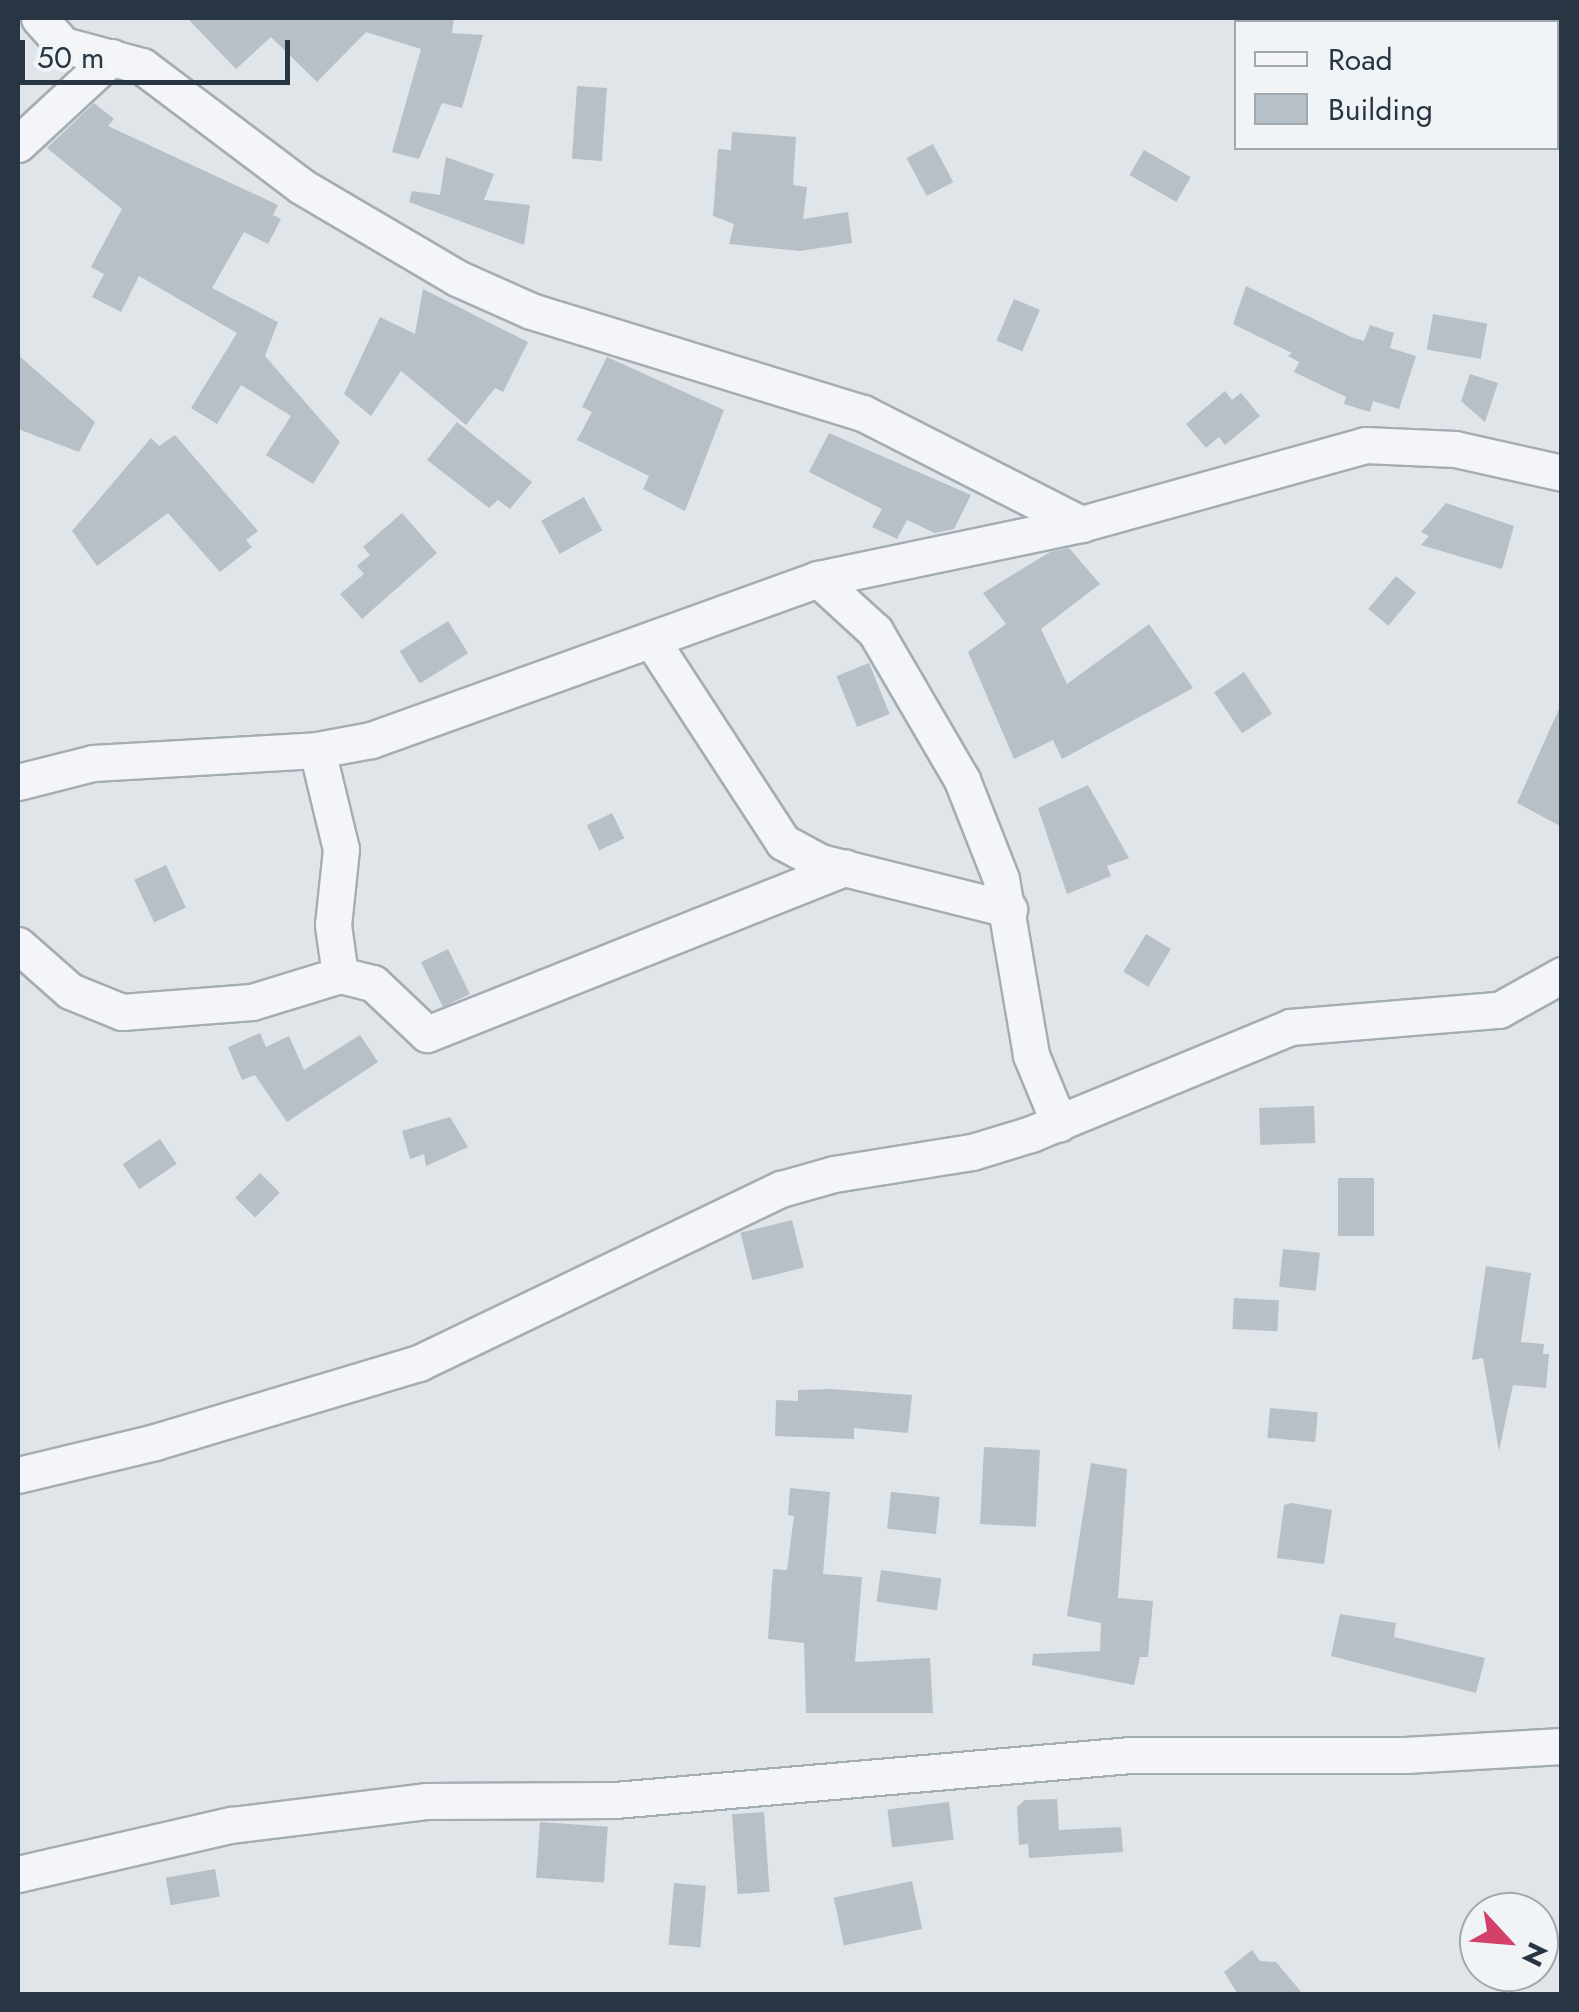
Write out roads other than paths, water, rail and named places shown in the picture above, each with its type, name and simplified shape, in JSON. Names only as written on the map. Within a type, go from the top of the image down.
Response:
[{"type":"street","points":[[39,18],[63,46],[142,66],[301,186],[457,278],[532,311],[863,413],[1081,524]]},
{"type":"street","points":[[18,144],[112,57]]},
{"type":"street","points":[[18,782],[92,763],[316,750],[439,718],[818,579],[1081,524],[1365,445],[1470,451],[1562,473]]},
{"type":"street","points":[[818,579],[874,631],[944,745],[1008,909],[1032,1055],[1058,1123]]},
{"type":"street","points":[[652,640],[769,828],[802,855],[1008,909]]},
{"type":"street","points":[[316,750],[340,849],[332,925],[340,975]]},
{"type":"street","points":[[18,945],[70,990],[122,1012],[252,1002],[340,975],[373,983],[427,1034],[844,868]]},
{"type":"street","points":[[18,1475],[172,1437],[419,1364],[781,1189],[834,1174],[972,1152],[1151,1089],[1266,1034],[1334,1019],[1500,1010],[1562,974]]},
{"type":"street","points":[[18,1874],[231,1825],[426,1801],[615,1800],[1130,1755],[1404,1755],[1562,1746]]}]
